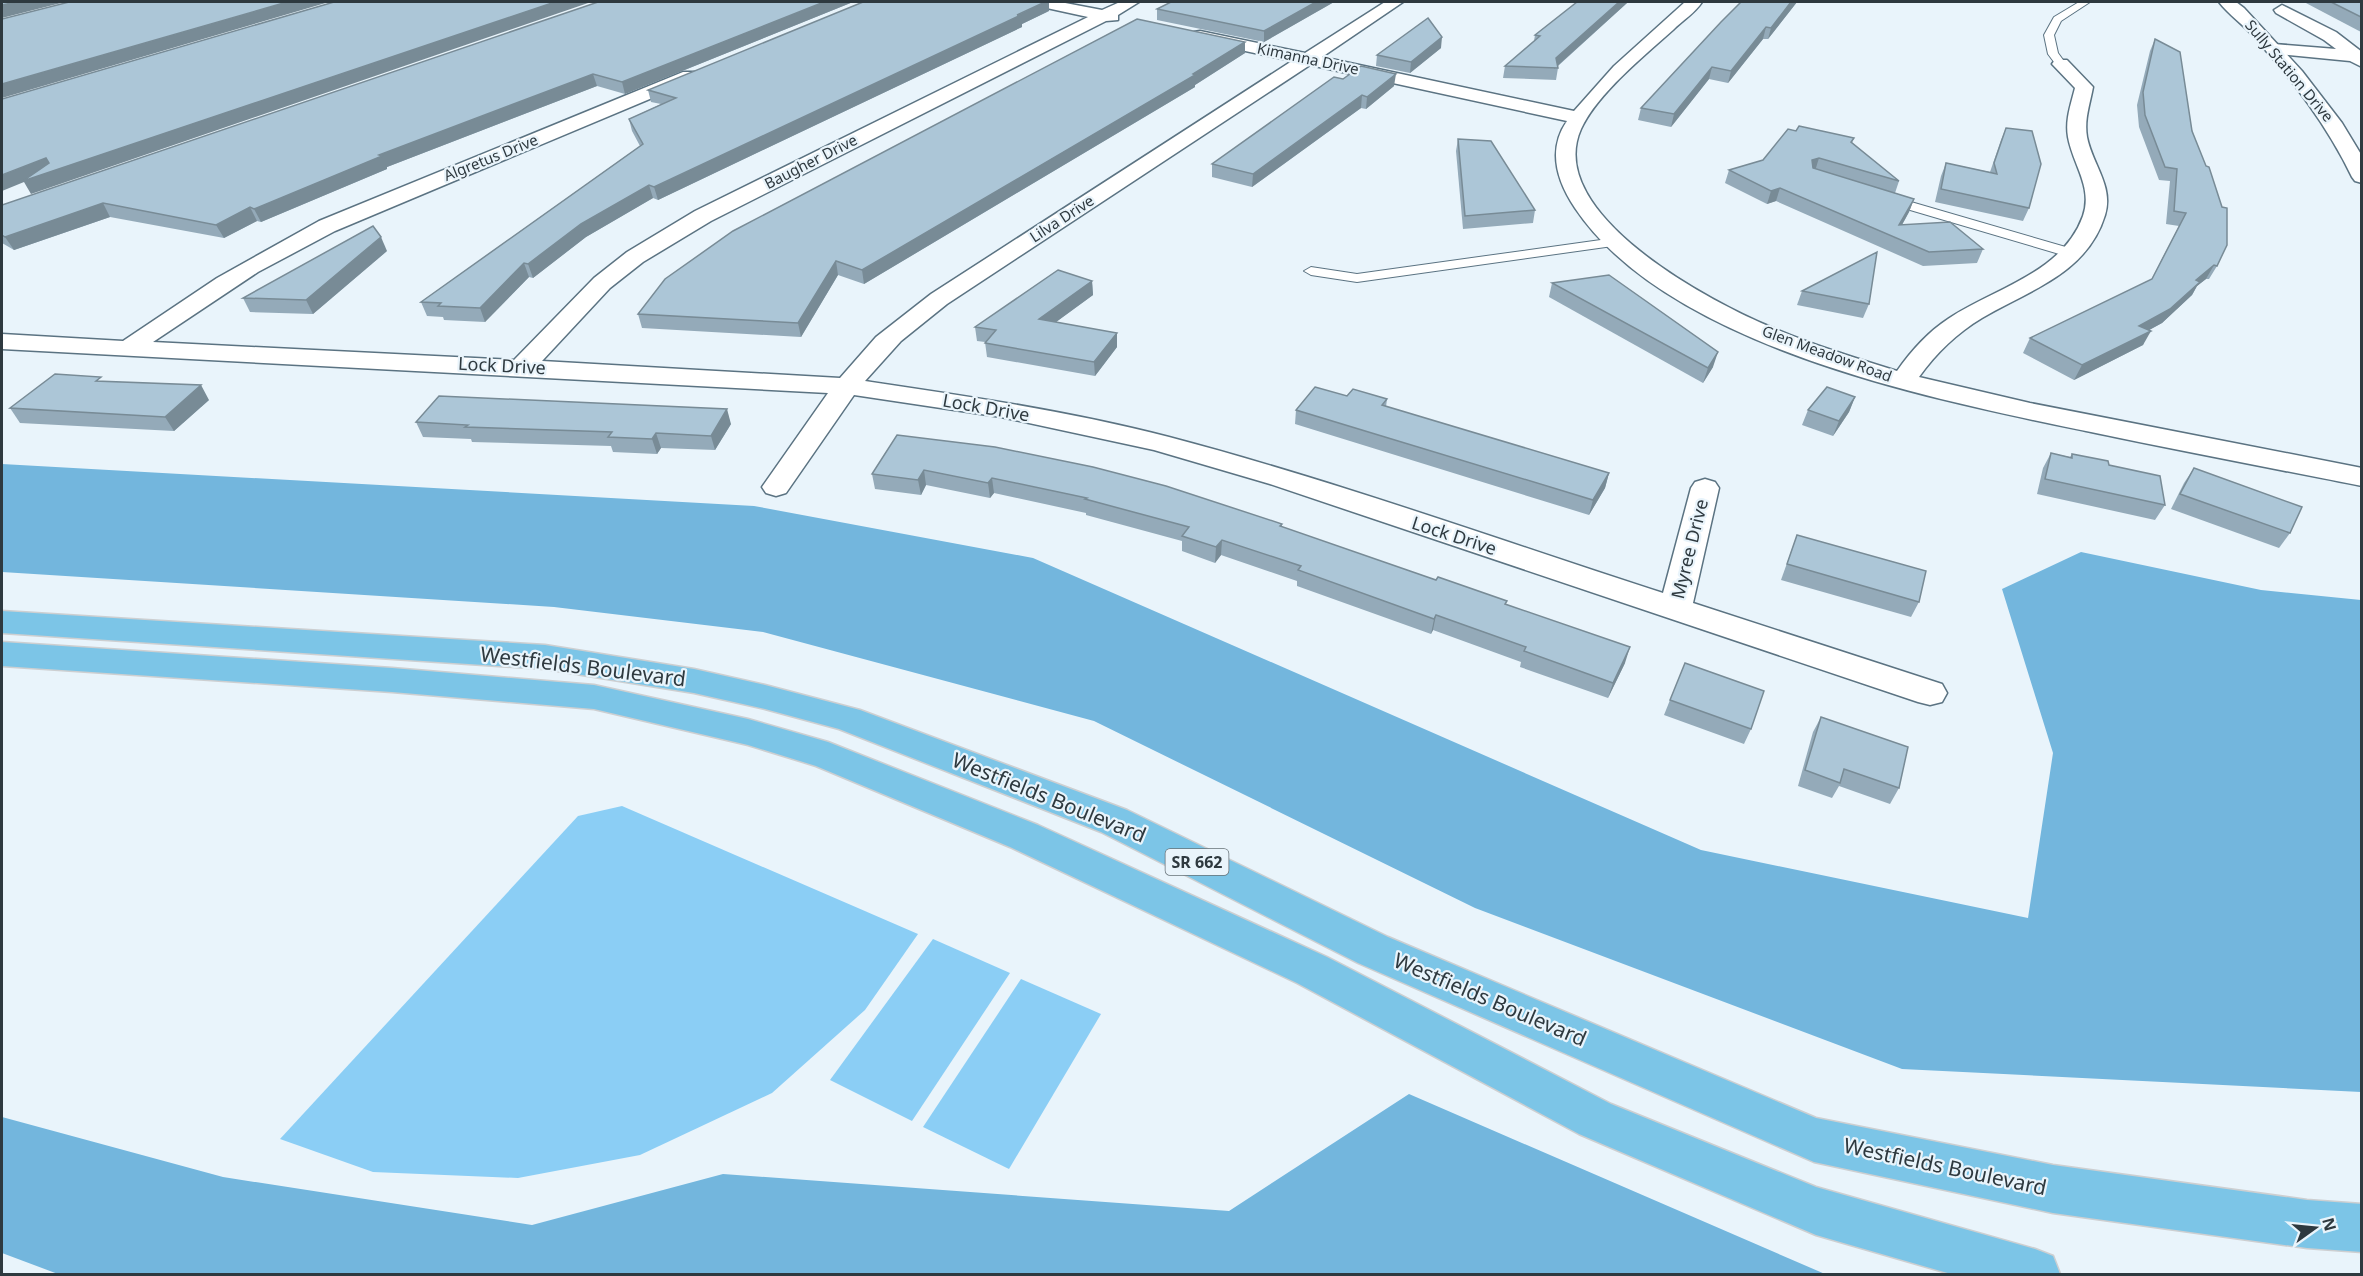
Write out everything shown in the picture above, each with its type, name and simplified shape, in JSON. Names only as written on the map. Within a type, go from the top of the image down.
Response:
[{"type":"main road","name":"Westfields Boulevard","points":[[2,621],[545,657],[694,681],[765,697],[848,719],[1114,821],[1373,950],[1814,1140],[2053,1190],[2307,1224],[2361,1228]]},
{"type":"main road","name":"Westfields Boulevard","points":[[2,654],[393,680],[594,697],[748,732],[828,756],[1024,836],[1312,970],[1595,1119],[1816,1211],[2035,1275]]},
{"type":"street","points":[[1039,2],[1104,15]]},
{"type":"street","name":"Lilva Drive","points":[[777,487],[846,386],[880,348],[939,299],[1395,2]]},
{"type":"street","name":"Glen Meadow Road","points":[[1694,2],[1577,117],[1565,144],[1568,173],[1586,210],[1616,242],[1661,277],[1731,317],[1834,360],[1904,382],[2013,408],[2361,477]]},
{"type":"street","name":"Sully Station Drive","points":[[2227,2],[2278,53],[2325,110],[2349,147],[2361,177]]},
{"type":"street","points":[[2282,10],[2330,36],[2360,60]]},
{"type":"street","name":"Baugher Drive","points":[[523,366],[586,298],[635,257],[703,216],[1104,15],[1129,11]]},
{"type":"street","name":"Kimanna Drive","points":[[1182,32],[1577,117]]},
{"type":"street","points":[[2278,53],[2360,60]]},
{"type":"street","points":[[1904,382],[1930,345],[1956,324],[2032,284],[2062,265],[2088,232],[2095,213],[2097,194],[2094,175],[2076,128],[2084,87],[2061,64]]},
{"type":"street","name":"Algretus Drive","points":[[129,348],[245,268],[284,246],[327,226],[708,69]]},
{"type":"street","name":"Lock Drive","points":[[2,342],[523,366],[846,386],[1002,410],[1160,443],[1280,478],[1930,693]]},
{"type":"street","name":"Myree Drive","points":[[1676,609],[1705,488]]},
{"type":"lane","points":[[2061,64],[2053,56],[2049,44],[2049,29],[2065,11],[2085,2]]},
{"type":"lane","points":[[1870,194],[2071,253]]},
{"type":"lane","points":[[1311,271],[1357,278],[1616,242]]},
{"type":"shaded area","points":[[2,464],[754,506],[1033,558],[1701,850],[2028,918],[2053,753],[2002,589],[2081,552],[2261,590],[2361,600],[2361,1092],[1902,1069],[1475,908],[1094,721],[763,632],[554,607],[2,572]]},
{"type":"shaded area","points":[[622,806],[918,934],[865,1010],[772,1093],[640,1155],[518,1178],[373,1172],[280,1139],[578,816]]},
{"type":"shaded area","points":[[933,939],[1010,973],[912,1121],[830,1080]]},
{"type":"shaded area","points":[[1021,979],[1101,1014],[1009,1169],[923,1127]]},
{"type":"shaded area","points":[[1409,1094],[1825,1274],[58,1274],[2,1253],[2,1117],[223,1177],[532,1225],[723,1174],[1229,1211]]},
{"type":"building","points":[[69,2],[287,2],[2,84],[2,19]]},
{"type":"building","points":[[334,2],[555,2],[23,181],[49,163],[46,158],[2,175],[2,99]]},
{"type":"building","points":[[598,2],[824,2],[622,82],[593,74],[379,155],[382,156],[254,209],[250,207],[216,225],[103,203],[5,237],[2,235],[2,205]]},
{"type":"building","points":[[863,2],[1045,2],[654,187],[649,185],[581,224],[528,264],[524,263],[480,308],[438,306],[441,303],[421,302],[643,144],[629,119],[676,98],[648,90]]},
{"type":"building","points":[[1171,2],[1316,2],[1264,31],[1157,9]]},
{"type":"building","points":[[1577,2],[1619,2],[1556,58],[1558,68],[1505,66],[1540,36],[1535,35]]},
{"type":"building","points":[[1741,2],[1791,2],[1771,28],[1766,27],[1731,71],[1712,67],[1674,114],[1641,108],[1721,22]]},
{"type":"building","points":[[2331,2],[2361,2],[2361,17]]},
{"type":"building","points":[[1428,18],[1442,37],[1411,62],[1377,55]]},
{"type":"building","points":[[1137,19],[1245,42],[1193,74],[1195,75],[862,270],[836,261],[798,323],[638,314],[665,279],[733,231]]},
{"type":"building","points":[[2155,39],[2180,52],[2192,131],[2206,166],[2209,167],[2222,207],[2227,208],[2227,245],[2217,266],[2214,265],[2196,280],[2200,282],[2170,309],[2139,326],[2151,331],[2082,365],[2030,338],[2152,279],[2186,213],[2174,211],[2177,169],[2165,167],[2145,115],[2143,92]]},
{"type":"building","points":[[1361,66],[1396,74],[1367,97],[1362,95],[1253,174],[1212,164],[1334,77],[1343,79]]},
{"type":"building","points":[[1799,126],[1854,138],[1851,142],[1899,181],[1819,158],[1812,160],[1813,168],[1914,199],[1899,225],[1950,222],[1983,249],[1929,252],[1780,188],[1771,191],[1729,170],[1763,160],[1788,129],[1796,131]]},
{"type":"building","points":[[2006,128],[2032,131],[2041,164],[2029,208],[1941,189],[1946,163],[1997,174],[1994,163]]},
{"type":"building","points":[[1458,139],[1491,141],[1535,210],[1465,216]]},
{"type":"building","points":[[373,226],[381,237],[306,300],[243,298]]},
{"type":"building","points":[[1877,252],[1869,304],[1802,291]]},
{"type":"building","points":[[1058,270],[1092,281],[1039,319],[1117,333],[1094,362],[985,343],[996,330],[975,327]]},
{"type":"building","points":[[1609,275],[1718,352],[1708,368],[1552,283]]},
{"type":"building","points":[[55,374],[101,377],[96,381],[201,385],[165,417],[10,408]]},
{"type":"building","points":[[1315,387],[1347,396],[1353,389],[1387,399],[1382,405],[1609,473],[1593,500],[1296,410]]},
{"type":"building","points":[[1827,387],[1855,397],[1839,421],[1808,410]]},
{"type":"building","points":[[439,396],[727,409],[711,436],[656,433],[652,439],[608,437],[612,432],[465,427],[468,425],[416,422]]},
{"type":"building","points":[[897,435],[995,447],[1093,467],[1166,486],[1282,524],[1280,526],[1436,580],[1438,577],[1507,601],[1505,604],[1630,647],[1613,683],[1524,651],[1526,647],[1436,615],[1434,619],[1298,570],[1301,566],[1222,540],[1216,547],[1182,536],[1189,527],[1085,499],[1087,498],[992,478],[988,483],[924,470],[918,480],[872,474]]},
{"type":"building","points":[[2051,453],[2072,458],[2072,454],[2108,461],[2109,465],[2160,476],[2165,505],[2045,479]]},
{"type":"building","points":[[2194,468],[2302,507],[2290,533],[2180,494]]},
{"type":"building","points":[[1797,535],[1926,571],[1919,602],[1787,564]]},
{"type":"building","points":[[1685,663],[1764,691],[1751,729],[1670,700]]},
{"type":"building","points":[[1821,717],[1908,747],[1899,788],[1844,769],[1840,783],[1805,770]]}]
